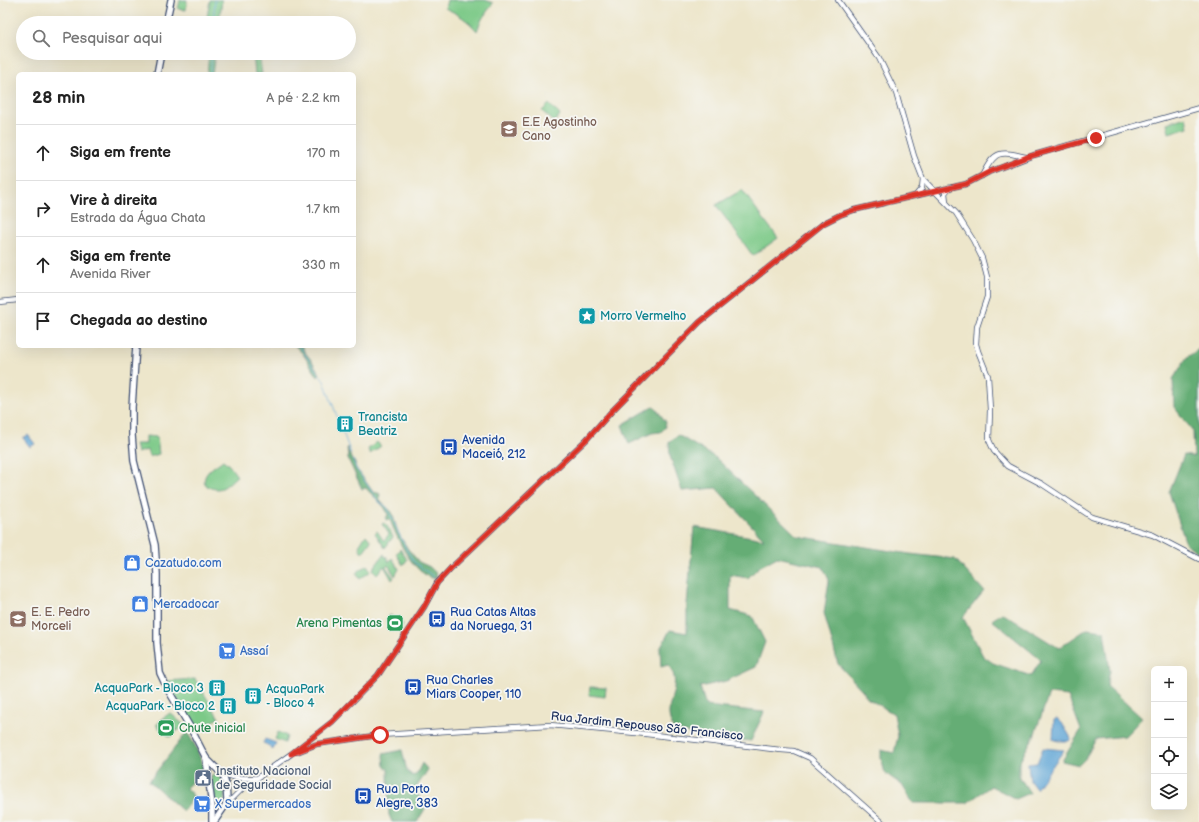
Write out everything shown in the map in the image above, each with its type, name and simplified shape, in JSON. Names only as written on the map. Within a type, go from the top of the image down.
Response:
[{"type":"main road","points":[[168,16],[171,0]]},
{"type":"main road","points":[[157,72],[160,60]]},
{"type":"main road","points":[[136,348],[132,407],[132,435],[134,461],[155,546],[157,574],[157,644],[160,673],[206,758],[225,780],[227,799],[226,806],[213,822]]},
{"type":"main road","points":[[206,758],[209,773],[213,822]]},
{"type":"main road","points":[[209,773],[215,771],[220,773]]},
{"type":"main road","points":[[212,806],[218,808],[226,806]]},
{"type":"street","points":[[838,0],[879,58],[896,93],[914,156],[924,179],[956,212],[982,258],[987,277],[987,297],[977,327],[976,336],[978,351],[988,376],[990,410],[989,440],[994,451],[1008,466],[1042,484],[1092,517],[1153,535],[1199,559]]},
{"type":"street","points":[[226,806],[236,794],[332,722],[378,675],[424,607],[437,583],[586,440],[611,412],[700,322],[824,223],[854,210],[966,184],[1027,157],[1199,108]]},
{"type":"street","points":[[982,176],[991,160],[999,154],[1004,152],[1027,157]]},
{"type":"street","points":[[916,195],[922,188],[924,179]]},
{"type":"street","points":[[946,202],[946,193],[949,188]]},
{"type":"street","points":[[0,302],[16,300]]},
{"type":"street","name":"Rua Jardim Repouso São Francisco","points":[[291,754],[317,744],[380,735],[550,725],[646,734],[794,751],[810,758],[882,822]]},
{"type":"street","points":[[220,773],[244,779],[258,777]]},
{"type":"green space","points":[[180,0],[187,0],[186,10],[178,9]]},
{"type":"green space","points":[[210,0],[222,0],[220,16],[207,16]]},
{"type":"green space","points":[[447,0],[485,0],[493,3],[482,19],[477,31],[462,18],[445,8]]},
{"type":"green space","points":[[208,60],[214,60],[212,72],[207,72]]},
{"type":"green space","points":[[254,60],[260,60],[262,72],[255,72]]},
{"type":"green space","points":[[549,104],[560,115],[554,122],[542,111]]},
{"type":"green space","points":[[1186,117],[1188,127],[1169,133],[1167,123]]},
{"type":"green space","points":[[742,190],[778,238],[753,256],[716,205]]},
{"type":"green space","points":[[297,348],[303,348],[320,375],[318,377],[303,354]]},
{"type":"green space","points":[[1199,349],[1199,553],[1186,544],[1169,492],[1184,455],[1194,457],[1193,431],[1174,407],[1173,379],[1187,357]]},
{"type":"green space","points":[[654,406],[666,422],[665,428],[661,432],[652,433],[629,444],[622,425]]},
{"type":"green space","points":[[678,435],[716,458],[797,536],[910,554],[955,559],[984,591],[963,617],[983,656],[993,663],[1031,676],[1041,660],[992,620],[1002,613],[1059,648],[1087,629],[1104,631],[1110,671],[1107,686],[1142,718],[1125,736],[1096,739],[1085,759],[1079,765],[1062,761],[1081,730],[1068,696],[1049,694],[1034,736],[1019,762],[1019,776],[1030,793],[1016,799],[991,786],[967,803],[913,803],[902,785],[885,773],[881,758],[881,750],[894,753],[898,736],[894,714],[867,698],[863,691],[838,664],[824,613],[829,580],[823,567],[777,557],[759,567],[748,578],[730,575],[730,610],[752,616],[765,642],[756,667],[726,681],[700,687],[706,706],[764,712],[751,741],[699,735],[673,730],[669,714],[674,689],[674,677],[668,665],[661,667],[660,649],[670,630],[687,633],[687,604],[694,527],[764,539],[716,488],[682,491],[670,456],[669,442]]},
{"type":"green space","points":[[146,436],[157,437],[159,454],[149,457],[147,450],[137,453],[135,444],[146,444]]},
{"type":"green space","points":[[377,442],[381,446],[370,454],[368,449]]},
{"type":"green space","points":[[347,447],[352,461],[355,462],[356,470],[373,492],[380,494],[379,499],[381,502],[392,512],[398,533],[408,549],[419,562],[430,567],[437,574],[435,579],[427,576],[413,563],[397,537],[390,520],[386,520],[388,515],[382,504],[366,488],[362,489],[348,459]]},
{"type":"green space","points":[[223,460],[229,465],[237,476],[228,484],[219,489],[207,486],[204,480],[206,474],[210,469]]},
{"type":"green space","points":[[384,523],[393,537],[385,548],[375,533],[377,531],[384,541],[389,534],[382,524]]},
{"type":"green space","points":[[366,535],[371,541],[362,553],[359,546]]},
{"type":"green space","points":[[400,549],[407,560],[403,565],[396,554]]},
{"type":"green space","points":[[384,554],[389,562],[392,558],[399,569],[395,576],[388,565],[386,567],[394,578],[392,580],[384,566],[377,575],[373,569]]},
{"type":"green space","points":[[367,565],[371,571],[360,579],[356,573]]},
{"type":"green space","name":"Arena Pimentas","points":[[390,615],[403,624],[399,631],[386,622]]},
{"type":"green space","points":[[195,679],[219,718],[196,731],[166,681]]},
{"type":"green space","points":[[590,687],[606,688],[605,697],[589,695]]},
{"type":"green space","name":"Chute inicial","points":[[170,713],[184,725],[178,731],[163,718]]},
{"type":"green space","name":"Chute inicial","points":[[162,719],[177,731],[170,737],[156,725]]},
{"type":"green space","points":[[187,732],[196,747],[204,769],[186,788],[194,797],[183,811],[149,781]]},
{"type":"green space","points":[[278,732],[287,736],[285,743],[275,739]]},
{"type":"green space","points":[[402,750],[407,771],[413,776],[417,773],[422,763],[428,770],[415,789],[425,809],[417,822],[392,822],[389,815],[388,769],[384,766],[383,754]]},
{"type":"green space","points":[[215,774],[219,776],[224,787],[225,796],[223,804],[219,805],[215,804],[211,776]]},
{"type":"water","points":[[28,435],[35,444],[30,447],[23,438]]},
{"type":"water","points":[[1057,718],[1062,723],[1071,738],[1069,741],[1058,741],[1053,739],[1054,720]]},
{"type":"water","points":[[265,739],[276,743],[273,750],[270,746],[263,743]]},
{"type":"water","points":[[1043,748],[1064,750],[1036,789],[1030,781],[1028,764],[1037,763]]},
{"type":"waterway","points":[[214,16],[215,0]]},
{"type":"waterway","points":[[210,72],[211,60]]},
{"type":"waterway","points":[[300,348],[324,381],[351,454]]},
{"type":"waterway","points":[[353,460],[356,468],[379,502],[387,507],[407,551],[415,563],[434,577]]},
{"type":"place","name":"E.E Agostinho Cano","points":[[509,129]]},
{"type":"place","name":"Morro Vermelho","points":[[587,316]]},
{"type":"place","name":"Trancista Beatriz","points":[[345,424]]},
{"type":"place","name":"Avenida Maceió, 212","points":[[449,447]]},
{"type":"place","name":"Cazatudo.com","points":[[132,563]]},
{"type":"place","name":"Mercadocar","points":[[140,604]]},
{"type":"place","name":"E. E. Pedro Morceli","points":[[18,619]]},
{"type":"place","name":"Rua Catas Altas da Noruega, 31","points":[[437,619]]},
{"type":"place","name":"Arena Pimentas","points":[[395,623]]},
{"type":"place","name":"Assaí","points":[[227,651]]},
{"type":"place","name":"Rua Charles Miars Cooper, 110","points":[[413,687]]},
{"type":"place","name":"AcquaPark - Bloco 3","points":[[217,688]]},
{"type":"place","name":"AcquaPark - Bloco 4","points":[[253,696]]},
{"type":"place","name":"AcquaPark - Bloco 2","points":[[228,706]]},
{"type":"place","name":"Chute inicial","points":[[166,728]]},
{"type":"place","name":"Instituto Nacional de Seguridade Social","points":[[203,778]]},
{"type":"place","name":"Rua Porto Alegre, 383","points":[[363,796]]},
{"type":"place","name":"X Supermercados","points":[[202,804]]},
{"type":"route","points":[[380,735],[317,744],[291,754],[332,722],[378,675],[424,607],[437,583],[451,568],[586,440],[611,412],[700,322],[716,308],[824,223],[840,215],[885,202],[966,184],[989,172],[1027,157],[1096,138]]}]
